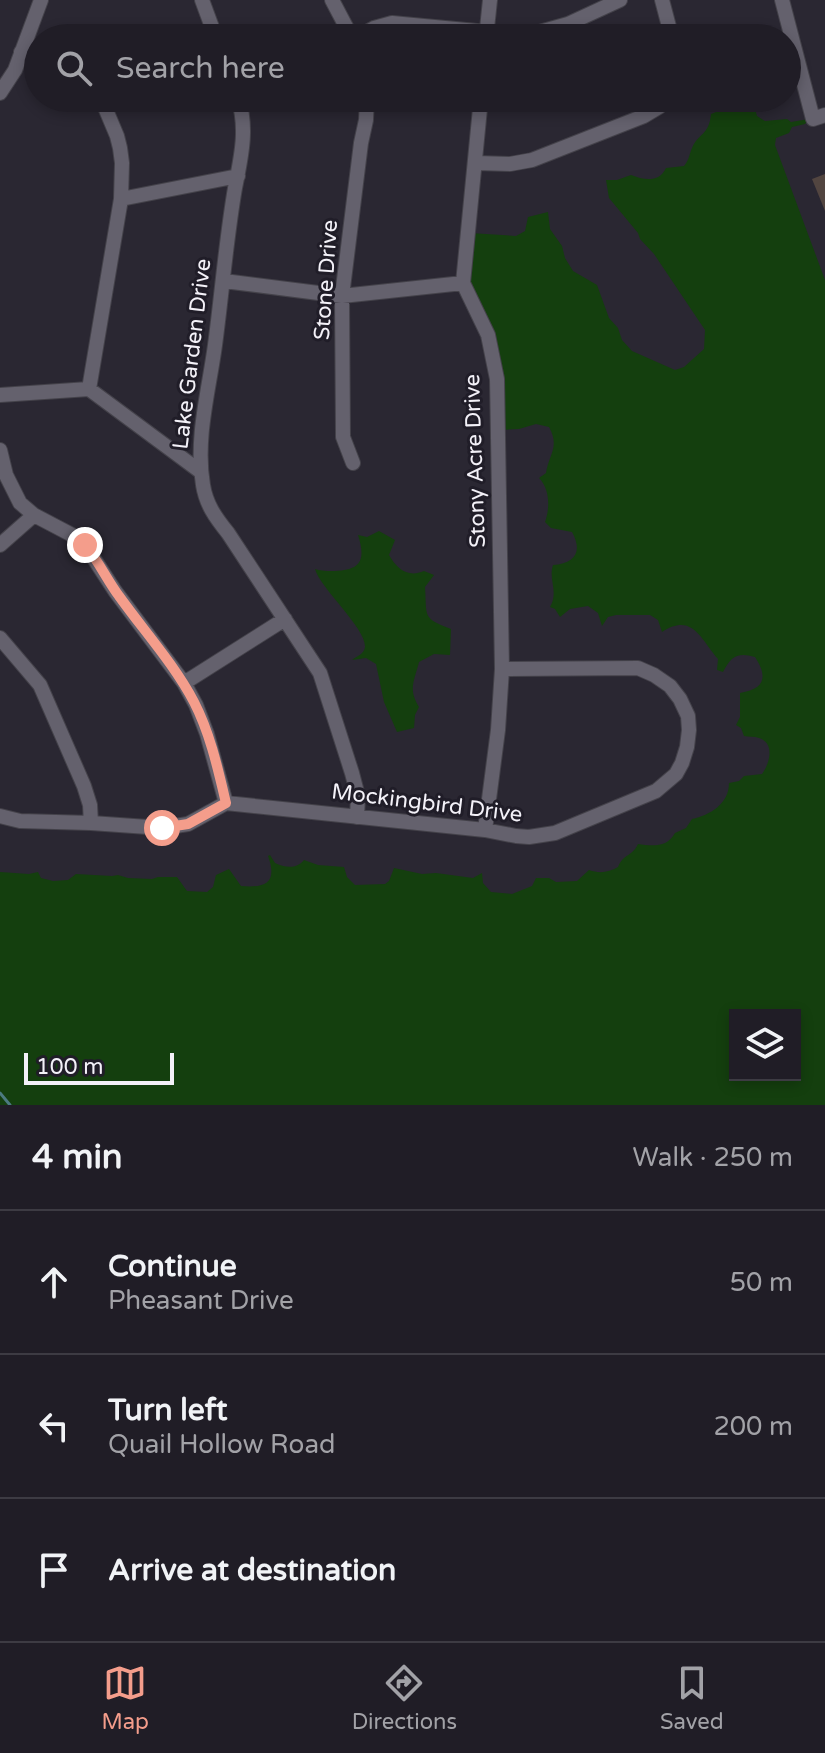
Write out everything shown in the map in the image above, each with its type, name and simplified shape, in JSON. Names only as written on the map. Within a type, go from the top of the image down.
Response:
[{"type":"street","points":[[32,24],[41,0]]},
{"type":"street","points":[[202,0],[211,24]]},
{"type":"street","points":[[332,0],[346,24]]},
{"type":"street","points":[[487,24],[490,0]]},
{"type":"street","points":[[568,24],[620,0]]},
{"type":"street","points":[[662,0],[668,24]]},
{"type":"street","points":[[782,0],[788,24]]},
{"type":"street","points":[[0,93],[15,70],[24,44]]},
{"type":"street","points":[[801,73],[813,119],[825,115]]},
{"type":"street","points":[[89,389],[121,199],[120,148],[107,112]]},
{"type":"street","name":"Lake Garden Drive","points":[[243,112],[244,139],[205,415],[201,472],[203,487],[209,508],[320,673],[358,796],[357,817]]},
{"type":"street","name":"Stone Drive","points":[[353,463],[343,437],[342,296],[366,112]]},
{"type":"street","points":[[224,281],[342,296],[463,283],[480,112]]},
{"type":"street","points":[[476,163],[510,164],[532,160],[651,112]]},
{"type":"street","points":[[121,199],[238,176]]},
{"type":"street","name":"Stony Acre Drive","points":[[463,283],[488,335],[497,379],[502,669],[498,730],[485,830]]},
{"type":"street","points":[[0,395],[89,389],[201,472]]},
{"type":"street","points":[[0,450],[11,487],[20,503],[34,515],[85,545],[115,591],[184,683],[207,734],[226,803],[188,824],[162,828],[20,821],[0,816]]},
{"type":"street","points":[[0,545],[34,515]]},
{"type":"street","points":[[184,683],[285,619]]},
{"type":"street","points":[[0,638],[40,685],[84,786],[91,823]]},
{"type":"street","name":"Mockingbird Drive","points":[[226,803],[529,837],[555,833],[656,791],[676,774],[687,747],[688,716],[670,686],[654,675],[638,668],[502,669]]},
{"type":"green space","points":[[716,112],[756,112],[765,121],[809,119],[776,138],[775,145],[825,280],[825,1105],[0,1105],[0,872],[38,872],[41,878],[53,881],[68,880],[76,874],[152,879],[177,877],[187,891],[207,892],[213,887],[216,875],[229,869],[241,886],[263,885],[270,878],[270,855],[275,863],[286,866],[297,865],[304,860],[318,865],[344,867],[347,877],[355,885],[385,884],[394,868],[422,874],[473,878],[482,873],[483,883],[491,892],[512,894],[532,886],[536,878],[549,878],[556,882],[577,881],[589,870],[601,872],[615,869],[638,844],[663,844],[686,828],[692,819],[717,807],[726,797],[729,783],[739,781],[744,776],[762,774],[769,759],[767,744],[759,738],[744,736],[736,725],[740,717],[740,693],[755,688],[762,681],[762,670],[755,657],[736,657],[723,672],[717,670],[718,659],[689,627],[681,625],[662,632],[658,620],[650,615],[616,615],[608,617],[602,626],[598,613],[588,606],[570,609],[560,617],[550,607],[554,596],[553,565],[567,562],[577,551],[572,532],[551,528],[545,522],[548,499],[539,478],[546,473],[554,440],[549,427],[536,424],[500,430],[497,376],[463,282],[470,233],[516,236],[525,231],[528,217],[548,212],[550,229],[562,246],[565,258],[573,271],[597,285],[609,318],[618,328],[622,340],[632,351],[675,370],[684,367],[704,349],[705,330],[654,254],[609,198],[606,180],[631,175],[651,179],[666,168],[684,166],[694,143],[708,126],[711,114]]},
{"type":"green space","points":[[379,531],[395,540],[389,555],[399,568],[408,573],[424,571],[434,575],[425,587],[428,615],[451,629],[450,655],[434,654],[419,662],[413,685],[419,707],[414,728],[397,732],[384,702],[376,664],[366,658],[352,660],[362,653],[365,647],[363,639],[315,569],[335,571],[356,566],[361,557],[358,535],[367,537]]},
{"type":"building","points":[[825,174],[825,211],[812,179]]},
{"type":"waterway","points":[[0,1093],[10,1105]]},
{"type":"route","points":[[85,545],[115,591],[184,683],[207,734],[220,779],[226,803],[188,824],[162,828]]}]
